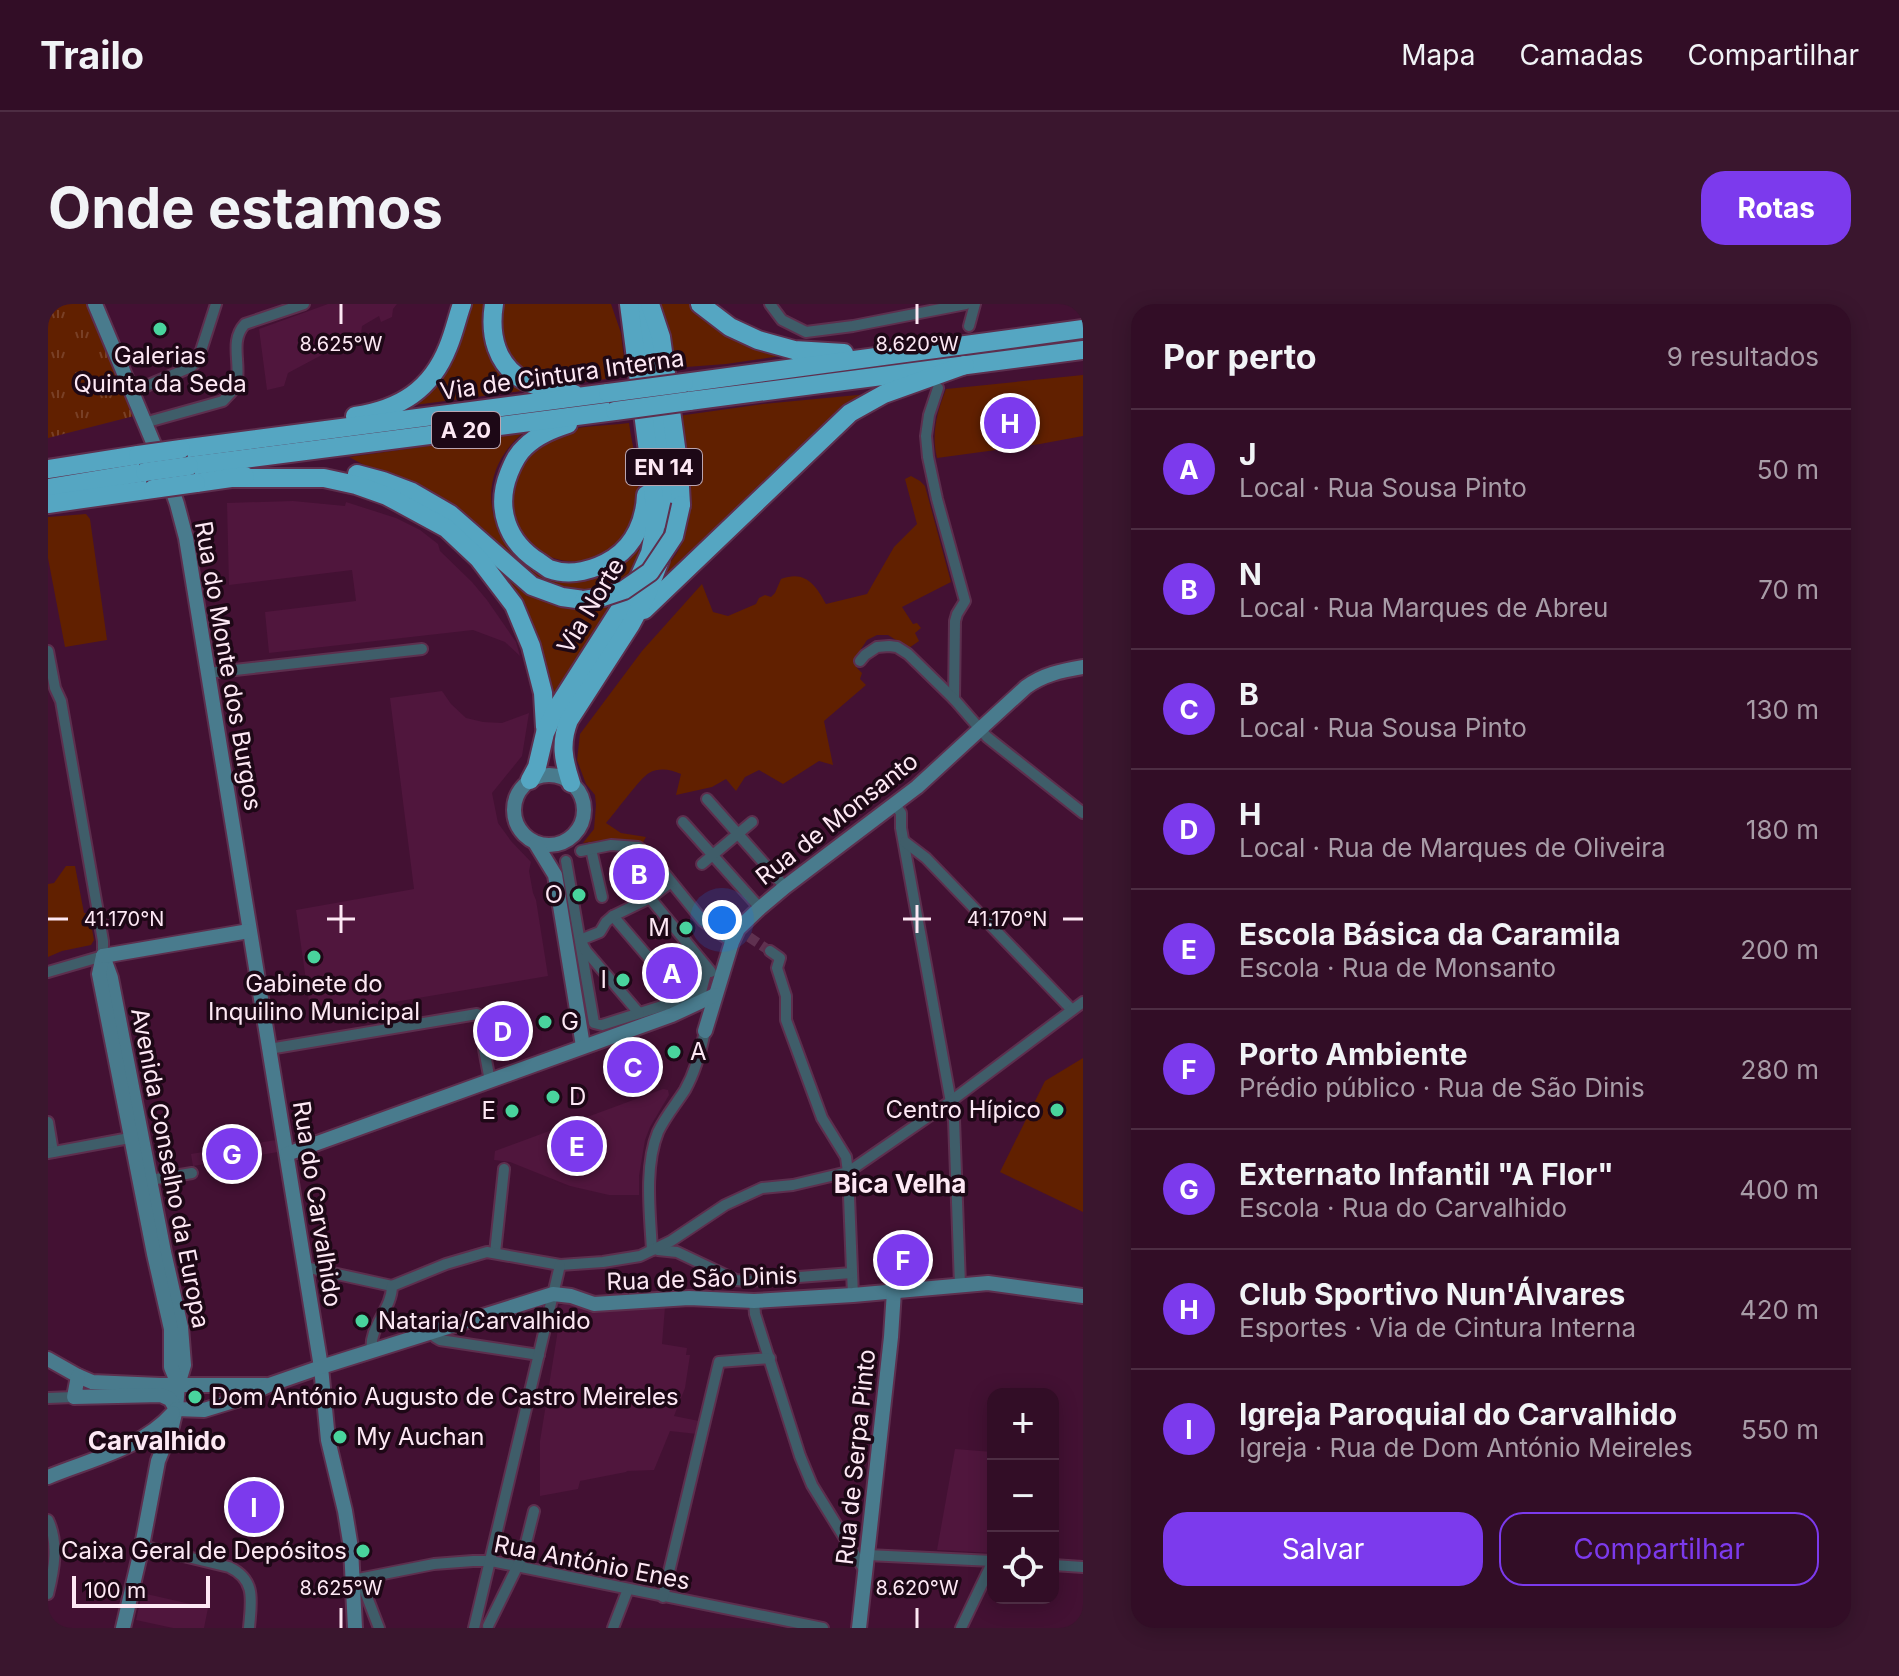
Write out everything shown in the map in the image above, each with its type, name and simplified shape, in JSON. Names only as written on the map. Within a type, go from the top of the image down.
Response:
[{"type":"highway","points":[[285,435],[298,424],[361,415],[398,405],[419,391],[442,361],[462,304]]},
{"type":"highway","points":[[494,304],[493,338],[499,355],[509,369],[524,381],[585,396]]},
{"type":"highway","name":"Via Norte","points":[[571,783],[565,765],[563,734],[631,624],[657,571],[666,538],[667,491],[643,304]]},
{"type":"highway","points":[[233,478],[279,471],[335,469],[383,481],[412,492],[450,514],[532,586],[562,597],[584,600],[624,590],[650,572],[674,536],[681,505],[661,337],[650,304]]},
{"type":"highway","points":[[700,304],[730,327],[758,340],[794,350],[878,356]]},
{"type":"highway","name":"Via Norte","points":[[530,780],[555,711],[636,584],[650,553],[655,506],[628,309]]},
{"type":"highway","name":"Via de Cintura Interna","points":[[48,488],[189,466],[608,412],[686,392],[878,356],[1078,329]]},
{"type":"highway","name":"Via de Cintura Interna","points":[[189,466],[285,435],[608,393],[686,392],[965,365],[1083,350]]},
{"type":"highway","points":[[1060,353],[1076,361],[1083,360]]},
{"type":"highway","points":[[631,624],[850,413],[884,394],[965,365]]},
{"type":"highway","points":[[608,412],[542,435],[525,446],[513,461],[503,487],[503,511],[514,541],[550,569],[576,572],[600,567],[622,553],[638,533],[651,465]]},
{"type":"highway","points":[[48,504],[145,472],[189,466],[233,478],[324,478],[387,496],[446,528],[479,559],[514,605],[531,646],[543,693],[545,733]]},
{"type":"highway","name":"Via de Cintura Interna","points":[[48,469],[145,472]]},
{"type":"street","name":"Rua do Monte dos Burgos","points":[[95,304],[164,467],[184,530],[269,1049]]},
{"type":"street","points":[[132,392],[191,367],[198,360],[216,304]]},
{"type":"street","points":[[144,423],[223,401],[237,382],[239,331],[245,324],[304,304]]},
{"type":"street","points":[[770,304],[782,320],[806,332],[965,304]]},
{"type":"street","points":[[969,326],[975,304]]},
{"type":"street","points":[[938,388],[929,415],[926,436],[928,457],[965,601],[955,621],[954,699]]},
{"type":"street","points":[[860,661],[877,647],[897,647],[908,654],[954,699],[980,731],[1083,813]]},
{"type":"street","points":[[208,673],[422,649]]},
{"type":"street","points":[[48,651],[55,688],[61,701],[103,937],[103,956]]},
{"type":"street","name":"Rua de Monsanto","points":[[652,1250],[650,1175],[655,1143],[694,1071],[720,978],[740,936],[760,908],[917,787],[1026,687],[1054,672],[1083,667]]},
{"type":"street","points":[[555,875],[568,841],[582,824],[583,801],[579,791],[562,777],[540,776],[521,788],[513,809],[520,832],[536,844],[555,875],[583,1046]]},
{"type":"street","points":[[707,799],[785,887]]},
{"type":"street","points":[[895,805],[901,813],[901,828],[954,1119],[960,1285]]},
{"type":"street","points":[[683,822],[760,908]]},
{"type":"street","points":[[702,864],[752,822]]},
{"type":"street","points":[[536,844],[549,846],[568,841]]},
{"type":"street","points":[[905,842],[926,858],[1072,1010]]},
{"type":"street","points":[[602,897],[586,850],[611,845],[638,847],[652,858],[703,921],[740,936]]},
{"type":"street","points":[[566,861],[594,1023],[602,1025],[666,1005],[683,1005],[701,992],[707,969]]},
{"type":"street","points":[[580,940],[600,932],[613,916],[650,898],[671,882]]},
{"type":"street","points":[[650,898],[707,969],[720,978]]},
{"type":"street","points":[[613,916],[662,974],[683,1005],[702,1019],[705,1031]]},
{"type":"street","points":[[48,972],[103,956],[249,931]]},
{"type":"street","points":[[580,940],[639,1013]]},
{"type":"street","points":[[770,951],[780,958],[777,968],[786,996],[786,1020],[822,1118],[846,1157],[853,1295]]},
{"type":"street","name":"Avenida Conselho da Europa","points":[[103,956],[99,974],[136,1137],[171,1329],[171,1367],[178,1385]]},
{"type":"street","points":[[662,974],[666,1005]]},
{"type":"street","points":[[287,1154],[715,995]]},
{"type":"street","points":[[305,1267],[392,1286],[478,1254],[495,1253],[560,1265],[640,1256],[686,1232],[725,1205],[762,1188],[793,1185],[848,1172],[951,1101],[1083,1002]]},
{"type":"street","points":[[269,1049],[477,1014],[486,1019],[489,1029],[484,1049],[490,1081]]},
{"type":"street","name":"Rua do Carvalhido","points":[[269,1049],[321,1367],[328,1440],[345,1511],[355,1628]]},
{"type":"street","points":[[48,1122],[51,1152],[136,1137]]},
{"type":"street","name":"Avenida Conselho da Europa","points":[[136,1137],[150,1180],[181,1327],[184,1365],[178,1385]]},
{"type":"street","points":[[495,1253],[504,1169]]},
{"type":"street","points":[[150,1180],[192,1173]]},
{"type":"street","name":"Rua de São Dinis","points":[[652,1250],[677,1252],[736,1280],[852,1273]]},
{"type":"street","points":[[534,1511],[518,1567],[490,1627],[475,1625],[560,1265]]},
{"type":"street","name":"Rua de São Dinis","points":[[553,1294],[594,1304],[689,1298],[754,1301],[988,1283],[1083,1296]]},
{"type":"street","points":[[372,1351],[371,1340],[390,1299],[392,1286]]},
{"type":"street","name":"Rua de Serpa Pinto","points":[[859,1628],[894,1291]]},
{"type":"street","points":[[48,1477],[137,1442],[156,1430],[176,1409],[204,1410],[321,1367],[553,1294]]},
{"type":"street","points":[[754,1301],[755,1314],[790,1427],[812,1485],[865,1571]]},
{"type":"street","points":[[433,1331],[440,1340],[539,1355]]},
{"type":"street","points":[[663,1597],[719,1362],[770,1358]]},
{"type":"street","points":[[48,1359],[85,1379],[178,1385],[269,1385]]},
{"type":"street","points":[[81,1397],[88,1388],[85,1379]]},
{"type":"street","points":[[123,1628],[158,1461],[176,1409],[178,1385]]},
{"type":"street","points":[[48,1398],[161,1395],[170,1399],[176,1409]]},
{"type":"street","points":[[137,1442],[152,1446],[158,1461]]},
{"type":"street","points":[[48,1520],[53,1531],[54,1553],[48,1594]]},
{"type":"street","points":[[142,1546],[237,1571],[249,1584],[249,1628]]},
{"type":"street","points":[[867,1555],[987,1561]]},
{"type":"street","name":"Rua António Enes","points":[[353,1580],[434,1564],[491,1561],[823,1628]]},
{"type":"street","points":[[1059,1565],[1083,1567]]},
{"type":"street","points":[[961,1628],[987,1574]]},
{"type":"street","points":[[353,1580],[364,1589],[379,1628]]},
{"type":"street","points":[[613,1628],[628,1589]]},
{"type":"shaded area","points":[[328,304],[397,304],[392,317],[381,322],[379,316],[362,326],[361,334],[288,373],[284,386],[267,390],[259,329]]},
{"type":"shaded area","points":[[293,501],[345,506],[346,502],[396,518],[420,530],[438,544],[440,551],[487,600],[516,642],[520,656],[505,642],[473,630],[269,653],[265,612],[356,601],[352,570],[229,585],[227,503]]},
{"type":"shaded area","points":[[442,691],[466,718],[502,723],[529,713],[522,756],[492,793],[498,823],[531,862],[529,871],[548,976],[311,1016],[296,910],[414,889],[390,698]]},
{"type":"shaded area","points":[[663,1089],[668,1090],[669,1095],[645,1140],[639,1195],[609,1195],[570,1186],[510,1162],[494,1160],[495,1151]]},
{"type":"shaded area","points":[[276,1140],[278,1152],[193,1166],[191,1154]]},
{"type":"shaded area","points":[[566,1303],[592,1313],[665,1307],[662,1344],[687,1348],[686,1355],[690,1355],[685,1388],[674,1416],[699,1421],[697,1434],[670,1431],[654,1470],[627,1471],[580,1481],[578,1489],[540,1496],[540,1441],[559,1306]]},
{"type":"shaded area","points":[[955,1449],[987,1452],[987,1553],[937,1550]]},
{"type":"shaded area","points":[[142,1593],[208,1608],[204,1628],[173,1628],[136,1620]]},
{"type":"green space","points":[[48,304],[87,304],[134,416],[48,438]]},
{"type":"green space","points":[[470,304],[485,304],[483,332],[490,353],[523,390],[407,406]]},
{"type":"green space","points":[[503,304],[611,304],[621,333],[626,375],[578,382],[546,379],[532,373],[519,365],[502,342],[500,316]]},
{"type":"green space","points":[[661,304],[689,304],[697,312],[787,355],[673,368]]},
{"type":"green space","points":[[1083,375],[1083,436],[937,458],[936,423],[946,389]]},
{"type":"green space","points":[[868,394],[653,596],[659,578],[680,547],[689,515],[689,482],[678,416]]},
{"type":"green space","points":[[629,423],[638,495],[629,528],[611,550],[588,560],[563,560],[540,552],[522,536],[512,512],[514,482],[524,460],[535,447],[556,434],[583,427]]},
{"type":"green space","points":[[523,433],[502,457],[492,486],[494,515],[508,544],[522,560],[538,570],[580,580],[602,575],[620,564],[635,549],[641,550],[632,574],[604,587],[576,591],[552,586],[534,578],[427,489],[349,457]]},
{"type":"green space","points":[[911,476],[925,486],[951,582],[902,607],[913,624],[917,623],[921,628],[915,633],[919,641],[909,648],[888,635],[877,635],[867,640],[857,655],[857,668],[862,673],[860,679],[866,685],[824,721],[833,765],[819,761],[783,784],[759,770],[745,777],[736,791],[726,779],[712,787],[676,795],[681,774],[653,771],[606,823],[621,833],[646,837],[642,844],[605,840],[583,843],[594,829],[596,805],[595,795],[586,784],[577,760],[580,734],[642,651],[702,584],[713,612],[728,616],[756,604],[765,595],[771,597],[781,579],[789,577],[797,576],[808,581],[826,604],[867,594],[894,547],[917,524],[905,479]]},
{"type":"green space","points":[[86,514],[90,519],[107,640],[65,647],[48,558],[48,517]]},
{"type":"green space","points":[[460,532],[497,566],[610,604],[549,712],[542,664]]},
{"type":"green space","points":[[66,866],[75,866],[84,913],[89,913],[94,940],[91,945],[48,957],[48,884],[54,883]]},
{"type":"green space","name":"Centro Hípico","points":[[1083,1058],[1083,1212],[1000,1172],[1045,1081]]},
{"type":"tunnel","points":[[749,937],[770,951]]},
{"type":"place","name":"Galerias Quinta da Seda","points":[[160,329]]},
{"type":"place","name":"Club Sportivo Nun'Álvares","points":[[1010,423]]},
{"type":"place","name":"N","points":[[639,874]]},
{"type":"place","name":"O","points":[[579,895]]},
{"type":"place","name":"M","points":[[686,928]]},
{"type":"place","name":"Gabinete do Inquilino Municipal","points":[[314,957]]},
{"type":"place","name":"J","points":[[672,973]]},
{"type":"place","name":"I","points":[[623,980]]},
{"type":"place","name":"G","points":[[545,1022]]},
{"type":"place","name":"H","points":[[503,1031]]},
{"type":"place","name":"A","points":[[674,1052]]},
{"type":"place","name":"B","points":[[633,1067]]},
{"type":"place","name":"D","points":[[553,1097]]},
{"type":"place","name":"Centro Hípico","points":[[1057,1110]]},
{"type":"place","name":"E","points":[[512,1111]]},
{"type":"place","name":"Escola Básica da Caramila","points":[[577,1146]]},
{"type":"place","name":"Externato Infantil \"A Flor\"","points":[[232,1154]]},
{"type":"place","name":"Porto Ambiente","points":[[903,1260]]},
{"type":"place","name":"Nataria/Carvalhido","points":[[362,1321]]},
{"type":"place","name":"Dom António Augusto de Castro Meireles","points":[[195,1397]]},
{"type":"place","name":"My Auchan","points":[[340,1437]]},
{"type":"place","name":"Igreja Paroquial do Carvalhido","points":[[254,1507]]},
{"type":"place","name":"Caixa Geral de Depósitos","points":[[363,1551]]},
{"type":"district","name":"Bica Velha","points":[[900,1184]]},
{"type":"district","name":"Carvalhido","points":[[157,1441]]}]
